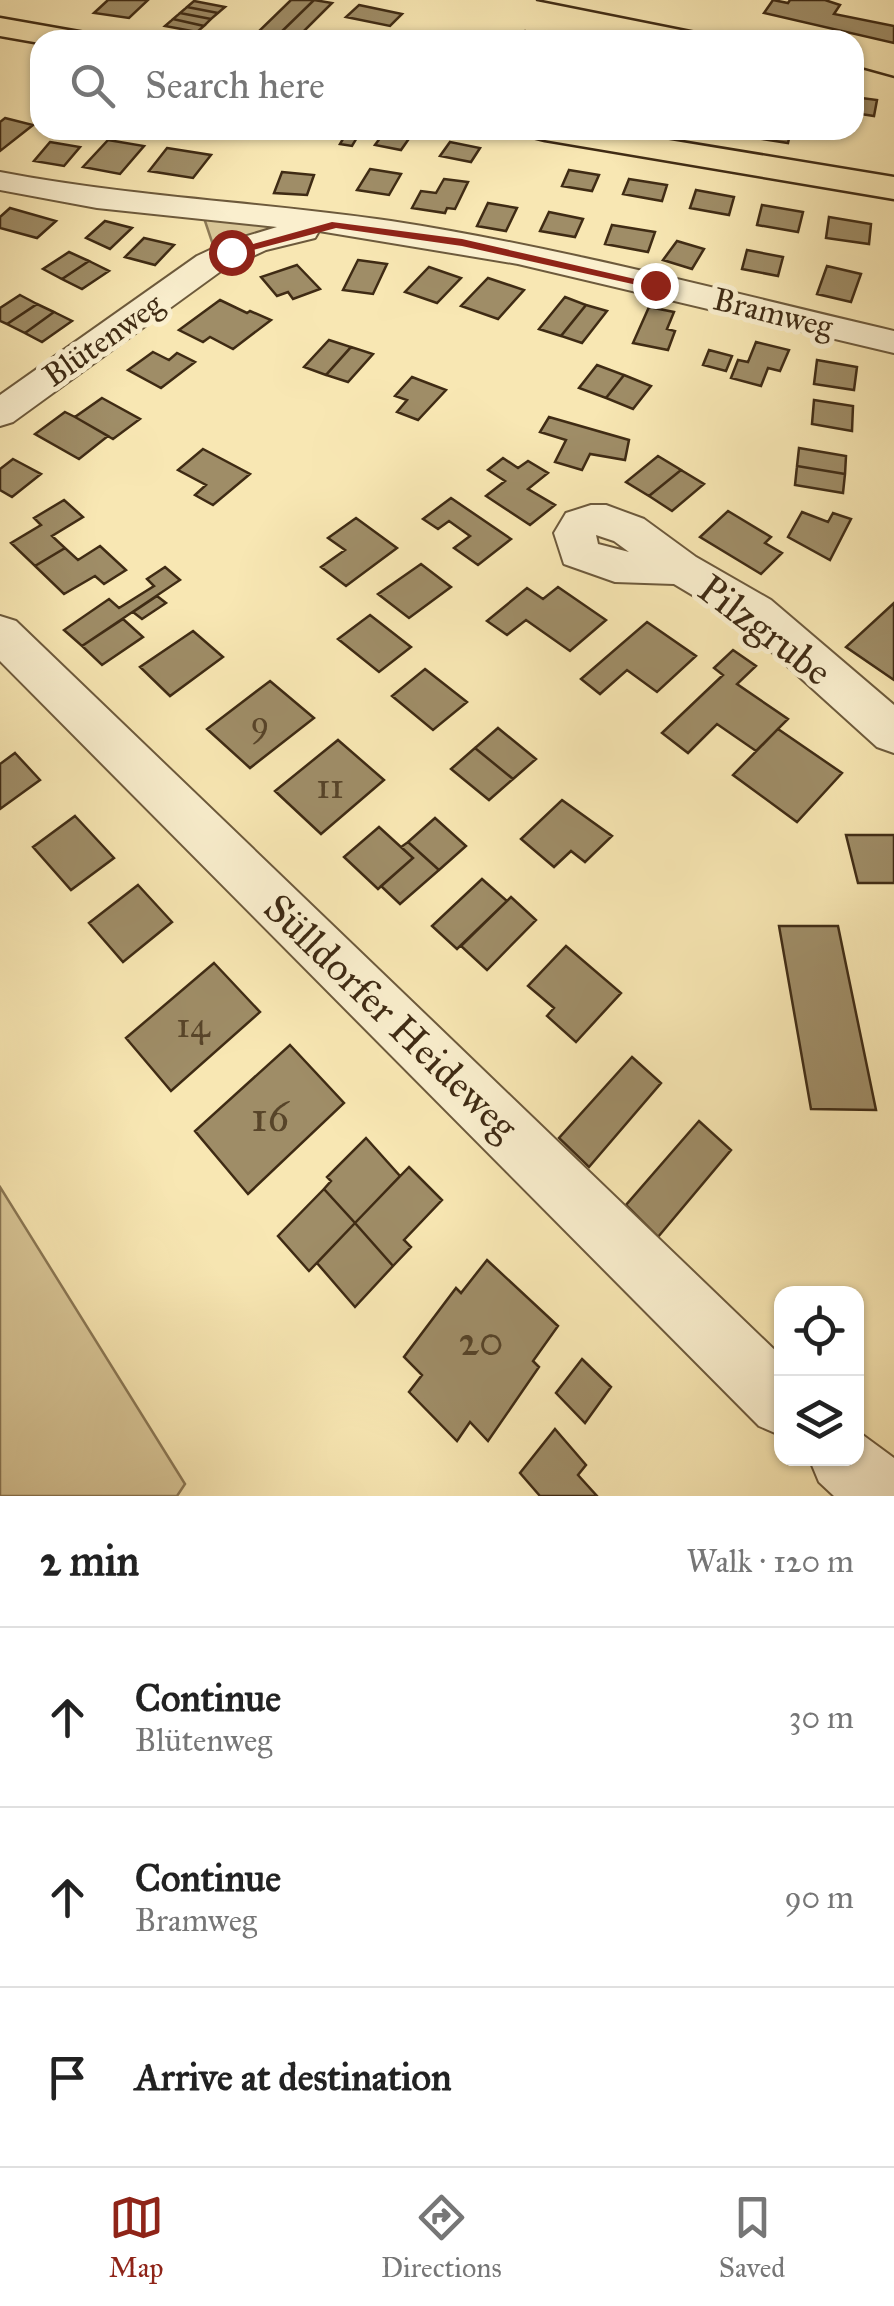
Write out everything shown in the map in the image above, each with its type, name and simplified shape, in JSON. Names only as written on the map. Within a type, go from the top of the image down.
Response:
[{"type":"main road","points":[[0,27],[30,32]]},
{"type":"main road","points":[[605,140],[894,188]]},
{"type":"street","name":"Bramweg","points":[[0,181],[176,210],[336,224],[462,242],[894,342]]},
{"type":"street","name":"Blütenweg","points":[[176,210],[194,222],[200,235],[203,264]]},
{"type":"street","name":"Blütenweg","points":[[0,413],[182,284],[203,264],[259,242],[336,224]]},
{"type":"street","name":"Pilzgrube","points":[[682,568],[756,612],[894,733]]},
{"type":"street","name":"Sülldorfer Heideweg","points":[[0,633],[774,1395]]},
{"type":"street","points":[[853,1466],[885,1496]]},
{"type":"shaded area","points":[[204,218],[288,223],[214,248]]},
{"type":"shaded area","points":[[0,1187],[185,1484],[177,1496],[0,1496]]},
{"type":"building","points":[[108,0],[148,0],[129,18],[94,13]]},
{"type":"building","points":[[291,0],[314,0],[283,30],[260,30]]},
{"type":"building","points":[[314,0],[332,3],[305,30],[283,30]]},
{"type":"building","points":[[773,0],[825,0],[840,5],[834,14],[894,26],[894,43],[864,36],[864,30],[838,30],[764,13]]},
{"type":"building","points":[[194,1],[225,7],[218,13],[187,7]]},
{"type":"building","points":[[359,5],[402,14],[390,26],[346,17]]},
{"type":"building","points":[[187,7],[218,13],[211,19],[180,13]]},
{"type":"building","points":[[180,13],[211,19],[204,26],[173,19]]},
{"type":"building","points":[[173,19],[204,26],[186,30],[165,26]]},
{"type":"building","points":[[864,98],[877,100],[874,116],[864,114]]},
{"type":"building","points":[[5,118],[30,127],[0,151],[0,122]]},
{"type":"building","points":[[108,140],[144,146],[120,174],[83,167]]},
{"type":"building","points":[[342,140],[356,140],[352,146],[340,144]]},
{"type":"building","points":[[379,140],[408,140],[401,150],[375,145]]},
{"type":"building","points":[[50,142],[80,147],[64,166],[34,161]]},
{"type":"building","points":[[450,142],[480,148],[471,162],[440,156]]},
{"type":"building","points":[[167,148],[211,155],[193,178],[149,171]]},
{"type":"building","points":[[370,169],[401,174],[389,195],[357,190]]},
{"type":"building","points":[[569,170],[599,175],[592,191],[562,186]]},
{"type":"building","points":[[282,172],[314,175],[307,195],[274,193]]},
{"type":"building","points":[[444,179],[468,182],[455,209],[447,208],[445,213],[412,208],[421,191],[436,193]]},
{"type":"building","points":[[629,179],[667,185],[662,201],[623,194]]},
{"type":"building","points":[[696,190],[734,197],[729,215],[690,208]]},
{"type":"building","points":[[488,203],[517,208],[506,231],[477,226]]},
{"type":"building","points":[[762,205],[803,212],[798,232],[757,225]]},
{"type":"building","points":[[10,208],[56,221],[37,238],[0,228],[0,217]]},
{"type":"building","points":[[549,212],[583,219],[575,237],[540,231]]},
{"type":"building","points":[[829,217],[871,224],[869,244],[826,238]]},
{"type":"building","points":[[105,221],[132,228],[110,249],[86,238]]},
{"type":"building","points":[[612,225],[655,232],[648,252],[605,244]]},
{"type":"building","points":[[144,238],[174,245],[155,265],[125,257]]},
{"type":"building","points":[[677,241],[704,249],[692,269],[663,260]]},
{"type":"building","points":[[747,250],[783,257],[778,276],[742,269]]},
{"type":"building","points":[[69,252],[89,261],[62,279],[43,269]]},
{"type":"building","points":[[358,260],[387,264],[373,294],[343,290]]},
{"type":"building","points":[[89,261],[109,271],[82,289],[62,279]]},
{"type":"building","points":[[297,265],[320,289],[293,299],[288,292],[277,296],[261,277]]},
{"type":"building","points":[[827,266],[861,274],[851,302],[817,294]]},
{"type":"building","points":[[429,267],[461,278],[437,303],[405,292]]},
{"type":"building","points":[[488,278],[524,290],[498,319],[461,306]]},
{"type":"building","points":[[20,295],[37,304],[7,324],[0,321],[0,308]]},
{"type":"building","points":[[565,297],[586,305],[561,336],[539,329]]},
{"type":"building","points":[[220,300],[271,320],[233,349],[210,337],[203,342],[179,330]]},
{"type":"building","points":[[37,304],[54,312],[25,333],[7,324]]},
{"type":"building","points":[[586,305],[607,311],[582,343],[561,336]]},
{"type":"building","points":[[649,307],[674,312],[667,329],[675,331],[668,350],[633,343]]},
{"type":"building","points":[[54,312],[72,321],[42,342],[25,333]]},
{"type":"building","points":[[329,340],[351,347],[326,375],[304,367]]},
{"type":"building","points":[[756,342],[789,350],[780,371],[768,368],[761,386],[731,378],[738,360],[748,362]]},
{"type":"building","points":[[351,347],[373,354],[348,382],[326,375]]},
{"type":"building","points":[[709,350],[732,356],[726,371],[703,365]]},
{"type":"building","points":[[153,352],[169,360],[177,353],[195,362],[161,388],[128,370]]},
{"type":"building","points":[[817,360],[857,367],[854,390],[814,384]]},
{"type":"building","points":[[597,365],[624,375],[606,398],[579,388]]},
{"type":"building","points":[[624,375],[651,386],[633,409],[606,398]]},
{"type":"building","points":[[412,377],[446,390],[418,420],[397,412],[407,400],[395,396]]},
{"type":"building","points":[[102,398],[140,419],[113,439],[75,417]]},
{"type":"building","points":[[814,400],[853,406],[852,431],[812,424]]},
{"type":"building","points":[[65,412],[108,436],[79,459],[35,434]]},
{"type":"building","points":[[549,417],[629,440],[625,460],[590,454],[582,470],[555,462],[566,440],[540,432]]},
{"type":"building","points":[[799,448],[846,456],[845,474],[797,466]]},
{"type":"building","points":[[203,449],[250,474],[213,505],[195,495],[206,485],[178,470]]},
{"type":"building","points":[[658,456],[681,470],[649,496],[626,482]]},
{"type":"building","points":[[503,458],[518,468],[528,461],[548,473],[528,489],[555,505],[530,525],[486,496],[505,481],[488,470]]},
{"type":"building","points":[[13,459],[41,474],[12,497],[0,490],[0,469]]},
{"type":"building","points":[[797,466],[845,474],[843,493],[795,485]]},
{"type":"building","points":[[681,470],[704,484],[672,511],[649,496]]},
{"type":"building","points":[[451,498],[511,539],[478,565],[454,548],[470,536],[449,521],[438,529],[423,519]]},
{"type":"building","points":[[64,500],[83,517],[52,536],[65,548],[35,566],[11,543],[41,525],[34,518]]},
{"type":"building","points":[[728,511],[771,537],[765,543],[782,553],[761,574],[700,537]]},
{"type":"building","points":[[802,512],[828,522],[833,513],[851,519],[830,560],[788,537]]},
{"type":"building","points":[[356,518],[397,548],[346,586],[321,567],[345,550],[328,538]]},
{"type":"building","points":[[100,546],[126,570],[104,584],[95,576],[64,594],[35,566],[65,548],[78,560]]},
{"type":"building","points":[[421,564],[451,587],[409,618],[378,594]]},
{"type":"building","points":[[165,567],[180,580],[82,646],[64,630],[109,599],[119,608],[154,586],[147,579]]},
{"type":"building","points":[[558,587],[606,620],[570,651],[526,620],[507,635],[487,621],[527,588],[543,599]]},
{"type":"building","points":[[157,596],[166,603],[142,619],[133,612]]},
{"type":"building","points":[[894,603],[894,680],[846,647]]},
{"type":"building","points":[[370,615],[411,647],[379,672],[338,639]]},
{"type":"building","points":[[123,619],[143,637],[102,665],[82,646]]},
{"type":"building","points":[[647,622],[696,656],[657,692],[627,670],[600,694],[581,679]]},
{"type":"building","points":[[193,631],[223,657],[170,696],[140,667]]},
{"type":"building","points":[[733,650],[756,666],[737,684],[788,719],[756,751],[717,724],[688,753],[662,733],[723,675],[714,668]]},
{"type":"building","points":[[425,669],[467,702],[433,730],[392,696]]},
{"type":"building","points":[[270,681],[314,718],[250,768],[207,729]]},
{"type":"building","points":[[498,728],[536,759],[513,779],[475,748]]},
{"type":"building","points":[[778,729],[842,773],[797,822],[733,775]]},
{"type":"building","points":[[338,740],[384,780],[321,834],[275,791]]},
{"type":"building","points":[[475,748],[513,779],[489,800],[451,769]]},
{"type":"building","points":[[15,753],[40,780],[0,809],[0,764]]},
{"type":"building","points":[[562,800],[612,836],[585,862],[571,851],[554,867],[521,839]]},
{"type":"building","points":[[75,816],[114,858],[71,890],[33,847]]},
{"type":"building","points":[[435,818],[466,846],[439,870],[408,842]]},
{"type":"building","points":[[379,827],[413,858],[378,889],[344,857]]},
{"type":"building","points":[[846,835],[894,835],[894,883],[858,883]]},
{"type":"building","points":[[408,842],[439,870],[400,904],[381,886],[413,858],[401,847]]},
{"type":"building","points":[[482,879],[507,901],[457,949],[432,926]]},
{"type":"building","points":[[138,885],[172,922],[123,962],[89,923]]},
{"type":"building","points":[[511,897],[536,920],[487,970],[461,946]]},
{"type":"building","points":[[779,926],[838,926],[876,1110],[811,1109]]},
{"type":"building","points":[[566,946],[621,993],[576,1042],[547,1016],[554,1008],[528,986]]},
{"type":"building","points":[[214,963],[260,1012],[171,1091],[126,1038]]},
{"type":"building","points":[[290,1045],[344,1103],[248,1194],[195,1131]]},
{"type":"building","points":[[632,1057],[661,1083],[589,1167],[559,1138]]},
{"type":"building","points":[[699,1121],[731,1150],[658,1237],[626,1205]]},
{"type":"building","points":[[366,1138],[400,1176],[355,1223],[324,1189],[331,1181],[327,1177]]},
{"type":"building","points":[[409,1167],[442,1200],[404,1240],[411,1247],[393,1266],[355,1223]]},
{"type":"building","points":[[324,1189],[355,1223],[309,1271],[278,1236]]},
{"type":"building","points":[[355,1223],[393,1266],[355,1307],[317,1263]]},
{"type":"building","points":[[487,1260],[558,1326],[533,1361],[539,1367],[488,1441],[470,1422],[457,1441],[409,1392],[422,1375],[404,1357],[456,1288],[461,1293]]},
{"type":"building","points":[[582,1359],[611,1387],[585,1423],[556,1393]]},
{"type":"building","points":[[555,1429],[586,1465],[578,1475],[597,1496],[540,1496],[520,1473]]},
{"type":"tram line","points":[[537,0],[687,30]]},
{"type":"tram line","points":[[864,69],[894,77]]},
{"type":"route","points":[[231,252],[336,224],[462,242],[655,285]]}]
